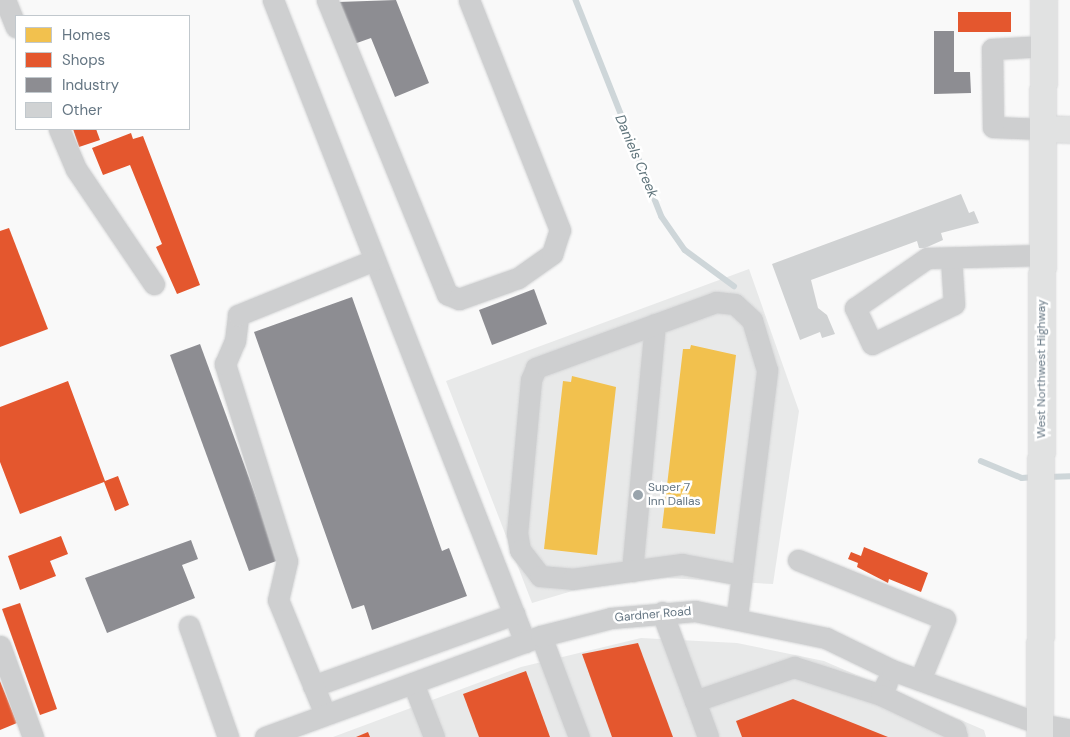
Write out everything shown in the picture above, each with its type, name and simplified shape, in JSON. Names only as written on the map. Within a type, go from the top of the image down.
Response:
[{"type":"main road","name":"West Northwest Highway","points":[[1040,730],[1044,0]]},
{"type":"main road","points":[[1043,129],[1070,130]]},
{"type":"street","points":[[5,0],[15,25]]},
{"type":"street","points":[[273,0],[514,614],[533,639],[579,737]]},
{"type":"street","points":[[327,0],[447,294],[459,298],[518,278],[552,254],[560,230],[469,0]]},
{"type":"street","points":[[1043,129],[993,127],[992,49],[1044,46]]},
{"type":"street","points":[[59,130],[76,169],[154,284]]},
{"type":"street","points":[[951,258],[954,304],[872,344],[856,308],[928,258],[1043,255]]},
{"type":"street","points":[[325,714],[278,600],[287,561],[225,364],[235,341],[238,315],[374,260]]},
{"type":"street","points":[[737,616],[767,370],[752,320],[735,304],[716,302],[536,368],[531,380],[520,496],[520,550],[540,576],[572,579],[682,564],[741,575]]},
{"type":"street","points":[[632,571],[655,324]]},
{"type":"street","points":[[798,560],[946,619],[920,680]]},
{"type":"street","points":[[662,612],[708,737]]},
{"type":"street","name":"Gardner Road","points":[[265,737],[533,639],[611,618],[662,612],[737,616],[826,638],[892,670],[1040,730],[1070,730]]},
{"type":"street","points":[[313,686],[514,614]]},
{"type":"street","points":[[189,626],[228,737]]},
{"type":"street","points":[[0,646],[33,737]]},
{"type":"street","points":[[695,700],[794,667],[881,695],[955,730],[957,737]]},
{"type":"street","points":[[881,695],[892,670]]},
{"type":"street","points":[[413,684],[434,737]]},
{"type":"shaded area","name":"Super 7 Inn Dallas","points":[[749,269],[799,411],[773,584],[667,578],[599,583],[532,603],[446,381]]},
{"type":"shaded area","points":[[641,638],[737,643],[824,661],[984,730],[986,737],[333,737],[521,667]]},
{"type":"building: Homes","points":[[691,345],[736,355],[715,534],[662,528],[683,349],[690,349]]},
{"type":"building: Homes","points":[[572,376],[616,387],[597,555],[544,549],[563,381],[571,382]]},
{"type":"building: Shops","points":[[958,12],[1011,12],[1011,32],[958,32]]},
{"type":"building: Shops","points":[[73,130],[96,130],[100,140],[79,147]]},
{"type":"building: Shops","points":[[131,133],[133,139],[143,136],[200,285],[177,294],[156,247],[162,244],[130,165],[103,175],[92,148]]},
{"type":"building: Shops","points":[[9,228],[48,329],[0,347],[0,231]]},
{"type":"building: Shops","points":[[68,381],[105,481],[118,476],[129,505],[115,511],[104,482],[20,514],[0,462],[0,407]]},
{"type":"building: Shops","points":[[61,536],[68,554],[50,561],[56,576],[20,590],[8,556]]},
{"type":"building: Shops","points":[[864,547],[928,573],[921,592],[889,579],[888,583],[857,567],[858,563],[848,559],[851,552],[861,556]]},
{"type":"building: Shops","points":[[20,603],[57,709],[40,715],[2,609]]},
{"type":"building: Shops","points":[[638,643],[673,737],[612,737],[582,654]]},
{"type":"building: Shops","points":[[526,671],[550,737],[479,737],[463,694]]},
{"type":"building: Shops","points":[[0,681],[17,723],[0,730]]},
{"type":"building: Shops","points":[[793,699],[888,737],[742,737],[736,721]]},
{"type":"building: Shops","points":[[368,732],[370,737],[356,737]]},
{"type":"building: Industry","points":[[396,0],[429,83],[395,97],[371,38],[354,44],[338,2]]},
{"type":"building: Industry","points":[[934,31],[954,31],[954,72],[970,72],[971,93],[934,94]]},
{"type":"building: Industry","points":[[534,289],[547,324],[492,345],[479,310]]},
{"type":"building: Industry","points":[[352,297],[442,551],[449,548],[467,596],[372,630],[364,605],[352,609],[254,332]]},
{"type":"building: Industry","points":[[200,344],[279,560],[249,571],[170,355]]},
{"type":"building: Industry","points":[[191,540],[198,559],[182,565],[195,598],[107,633],[85,578]]},
{"type":"building: Other","points":[[961,194],[969,213],[974,211],[979,223],[941,233],[943,240],[925,248],[919,248],[917,241],[811,280],[818,308],[827,315],[835,334],[822,338],[820,332],[800,340],[772,264]]},
{"type":"waterway","name":"Daniels Creek","points":[[576,0],[662,217],[685,250],[734,286]]},
{"type":"waterway","name":"Daniels Creek","points":[[981,461],[1022,478],[1035,477]]},
{"type":"waterway","name":"Daniels Creek","points":[[1047,477],[1070,476]]},
{"type":"place","name":"Super 7 Inn Dallas","points":[[638,495]]}]
